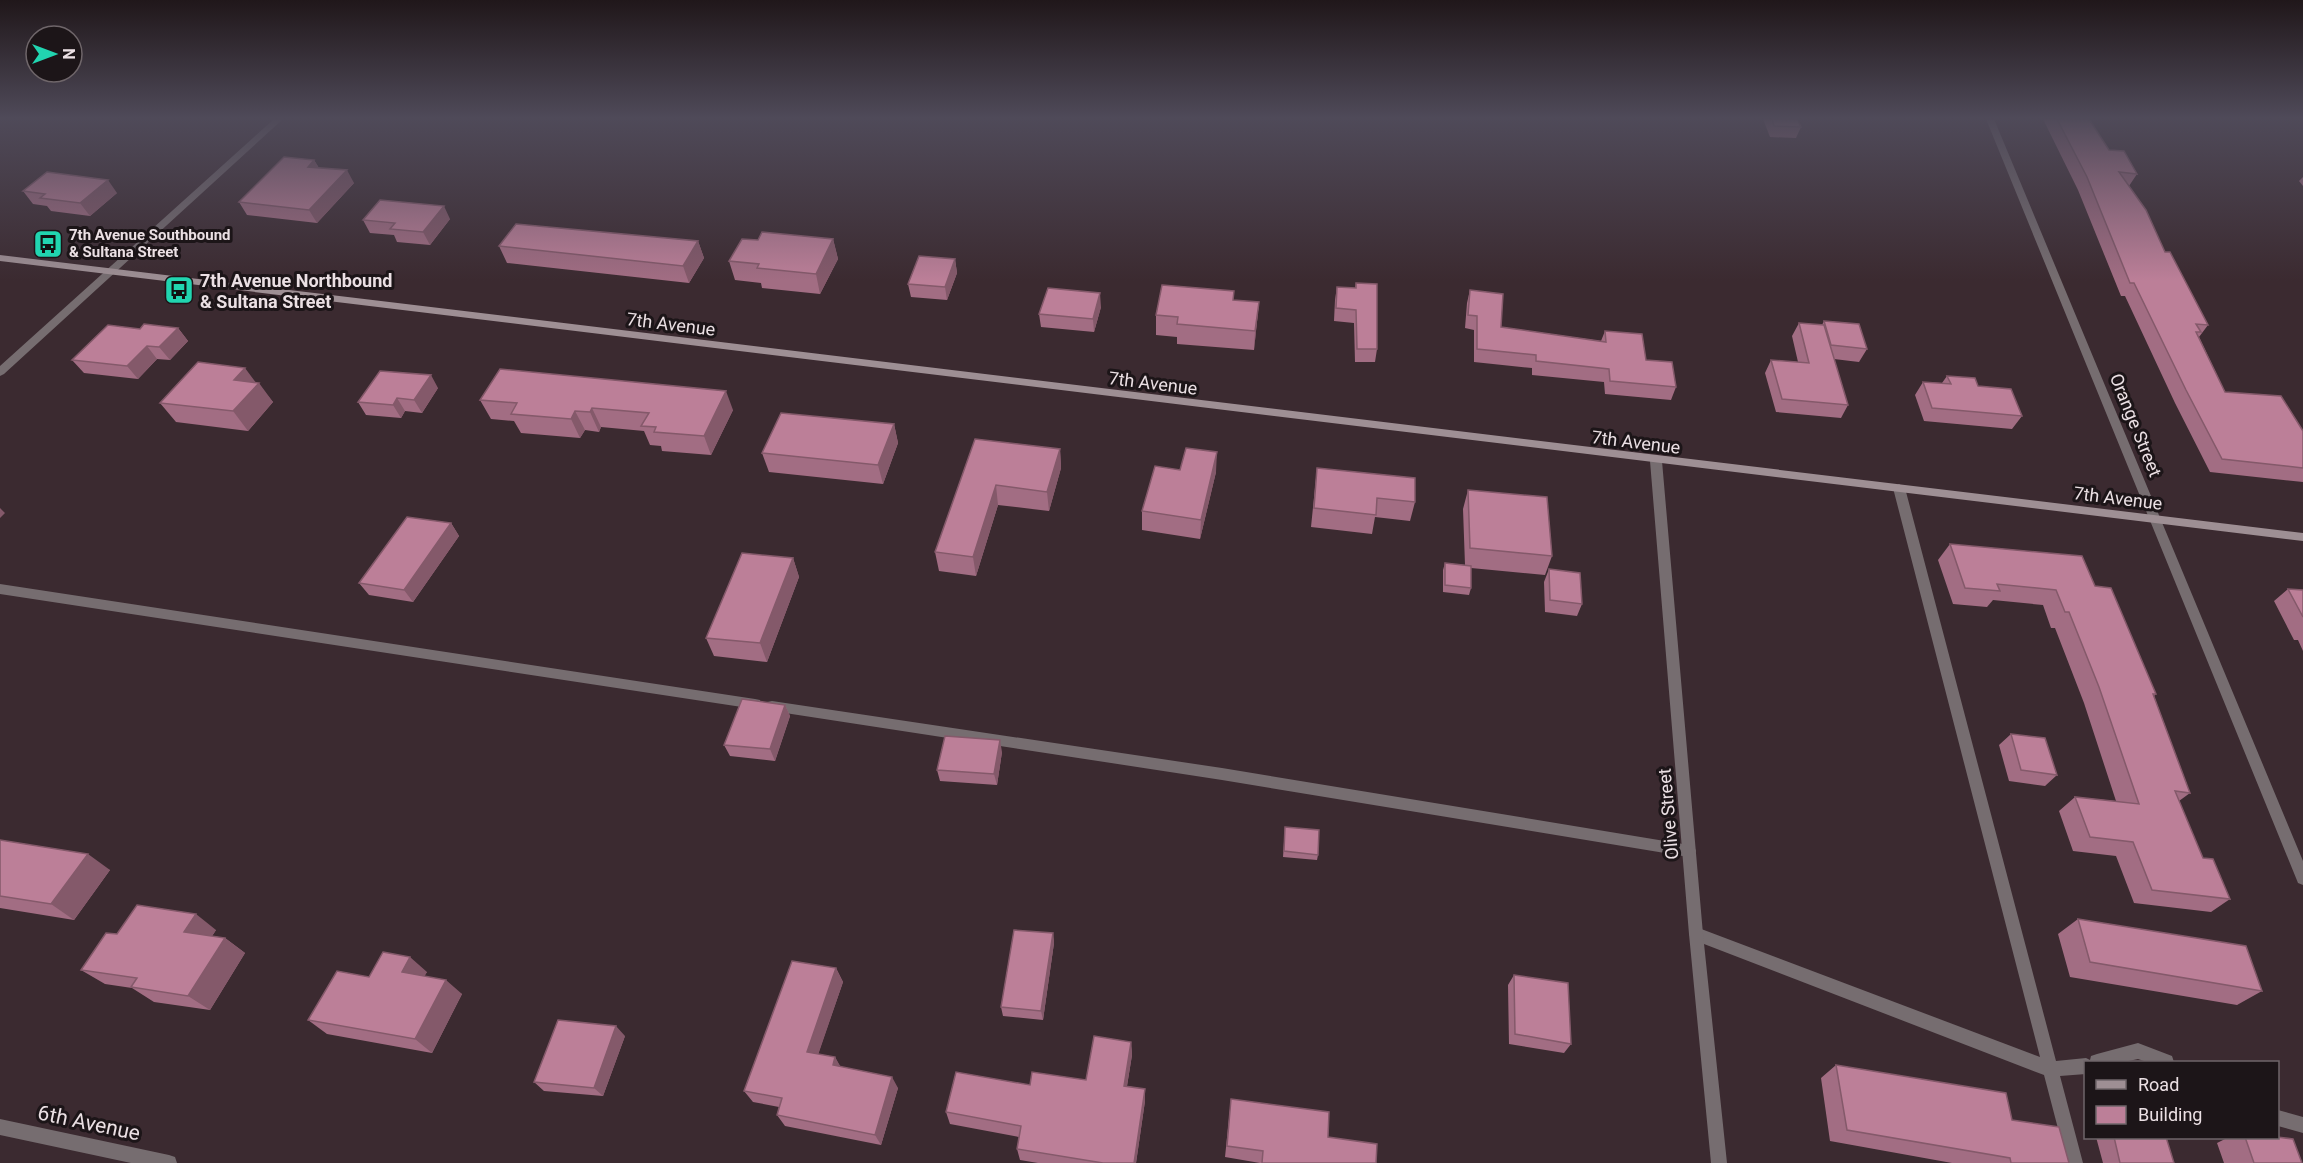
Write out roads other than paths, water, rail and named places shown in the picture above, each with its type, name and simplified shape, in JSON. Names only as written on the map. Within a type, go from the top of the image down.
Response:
[{"type":"street","points":[[0,372],[219,173]]},
{"type":"street","name":"Orange Street","points":[[2012,173],[2303,878]]},
{"type":"street","name":"7th Avenue","points":[[0,258],[1656,461],[2303,537]]},
{"type":"street","name":"Olive Street","points":[[1656,461],[1696,934],[1719,1163]]},
{"type":"street","points":[[1899,488],[2075,1163]]},
{"type":"street","points":[[0,589],[1222,774],[1689,850]]},
{"type":"street","points":[[1696,934],[2050,1069],[2084,1066]]},
{"type":"street","points":[[2101,1061],[2138,1051],[2163,1061]]},
{"type":"street","points":[[2279,1119],[2303,1125]]},
{"type":"street","name":"6th Avenue","points":[[0,1127],[169,1163]]},
{"type":"place","name":"7th Avenue Southbound & Sultana Street","points":[[48,244]]},
{"type":"place","name":"7th Avenue Northbound & Sultana Street","points":[[179,290]]}]
